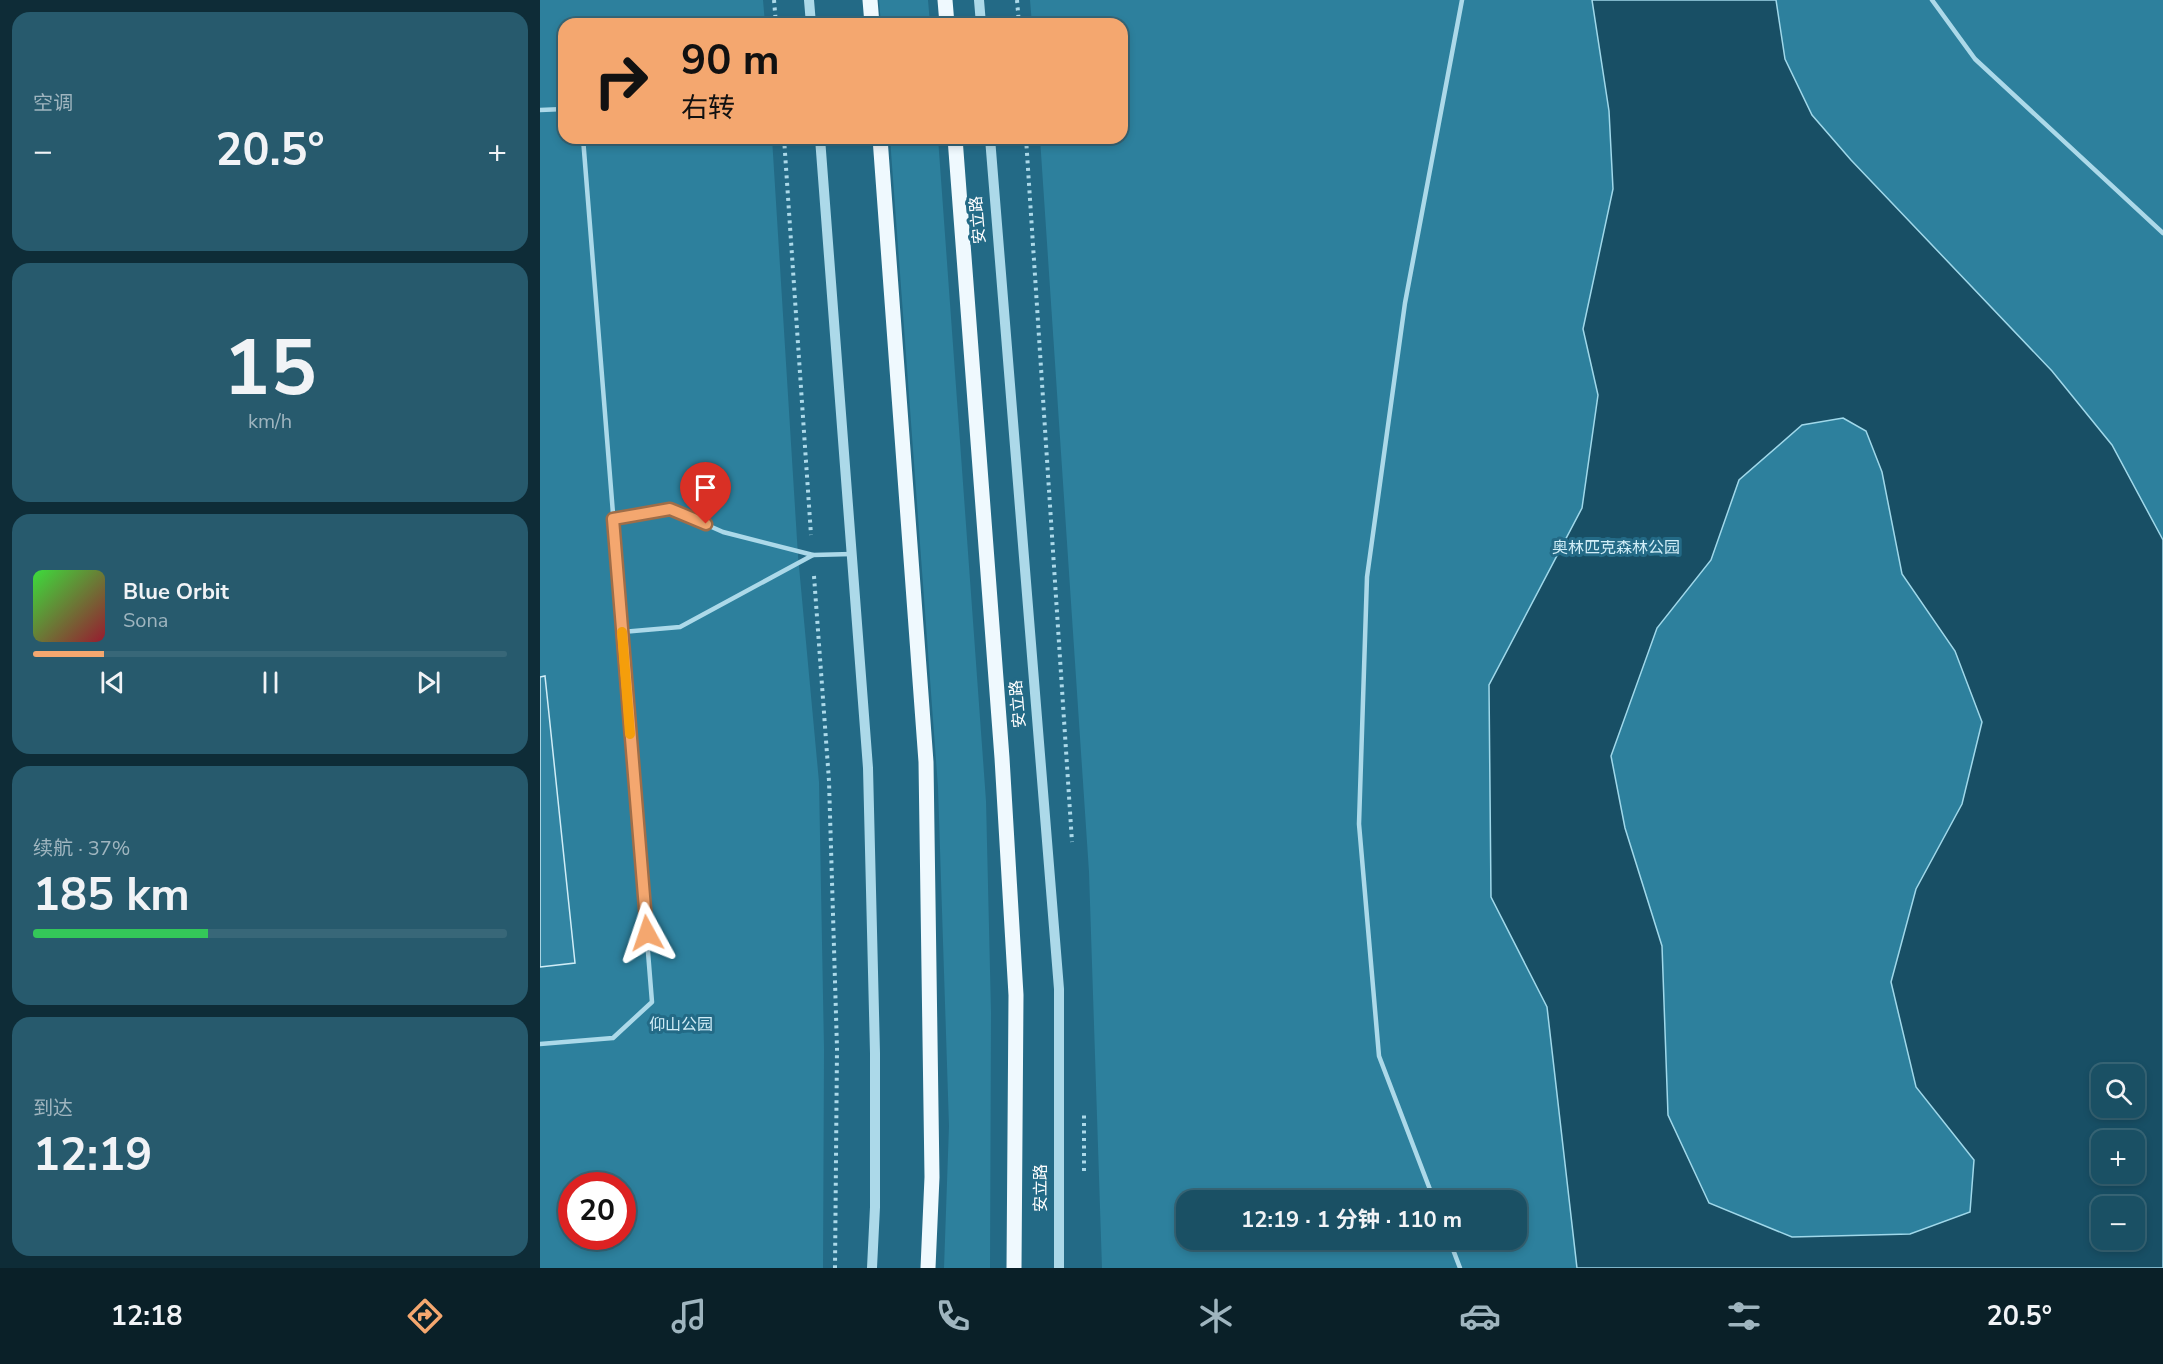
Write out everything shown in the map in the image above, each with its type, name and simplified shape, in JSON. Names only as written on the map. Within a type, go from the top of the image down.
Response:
[{"type":"main road","points":[[870,0],[872,18]]},
{"type":"main road","points":[[945,0],[946,18]]},
{"type":"main road","points":[[880,144],[926,762],[932,1177],[928,1268]]},
{"type":"main road","name":"安立路","points":[[956,144],[1002,758],[1017,995],[1014,1268]]},
{"type":"street","points":[[809,0],[810,18]]},
{"type":"street","points":[[979,0],[980,18]]},
{"type":"street","points":[[820,144],[868,768],[875,1053],[875,1207],[872,1268]]},
{"type":"street","name":"安立路","points":[[990,144],[1059,989],[1059,1268]]},
{"type":"lane","points":[[1430,1190],[1379,1056],[1359,824],[1367,578],[1405,303],[1462,0]]},
{"type":"lane","points":[[1932,0],[1975,59],[2163,233]]},
{"type":"lane","points":[[540,110],[558,109]]},
{"type":"lane","points":[[540,1044],[613,1038],[652,1002],[583,144]]},
{"type":"lane","points":[[613,519],[670,509],[723,532],[813,555],[852,554]]},
{"type":"lane","points":[[622,632],[680,627],[813,555]]},
{"type":"lane","points":[[1453,1250],[1460,1268]]},
{"type":"path","points":[[774,0],[776,18]]},
{"type":"path","points":[[1017,0],[1018,18]]},
{"type":"path","points":[[784,144],[829,781],[837,1036],[835,1268]]},
{"type":"green space","name":"仰山公园","points":[[540,0],[763,0],[764,18],[558,18],[558,144],[772,144],[798,556],[819,782],[824,1049],[823,1268],[540,1268]]},
{"type":"green space","points":[[879,0],[928,0],[930,18],[880,18]]},
{"type":"green space","name":"奥林匹克森林公园","points":[[1030,0],[2163,0],[2163,1268],[1102,1268],[1089,872],[1040,144],[1128,144],[1128,18],[1032,18]]},
{"type":"green space","points":[[890,144],[938,144],[986,801],[991,1013],[990,1268],[944,1268],[949,1126],[938,787]]},
{"type":"shaded area","points":[[1592,0],[1776,0],[1785,59],[1812,115],[1851,160],[2052,371],[2112,445],[2163,540],[2163,1268],[1577,1268],[1547,1007],[1491,897],[1489,685],[1582,508],[1598,395],[1583,329],[1613,189],[1609,111]],"holes":[[[1843,418],[1866,431],[1882,472],[1902,574],[1955,651],[1982,722],[1962,804],[1916,889],[1891,982],[1916,1087],[1974,1160],[1970,1212],[1910,1234],[1792,1237],[1709,1203],[1668,1115],[1662,946],[1625,828],[1611,756],[1657,628],[1711,560],[1739,480],[1802,425]]]},
{"type":"building","points":[[545,676],[575,963],[540,967],[540,677]]},
{"type":"slow traffic","points":[[622,632],[630,734]]},
{"type":"route","points":[[647,933],[613,519],[670,509],[706,524]]}]
